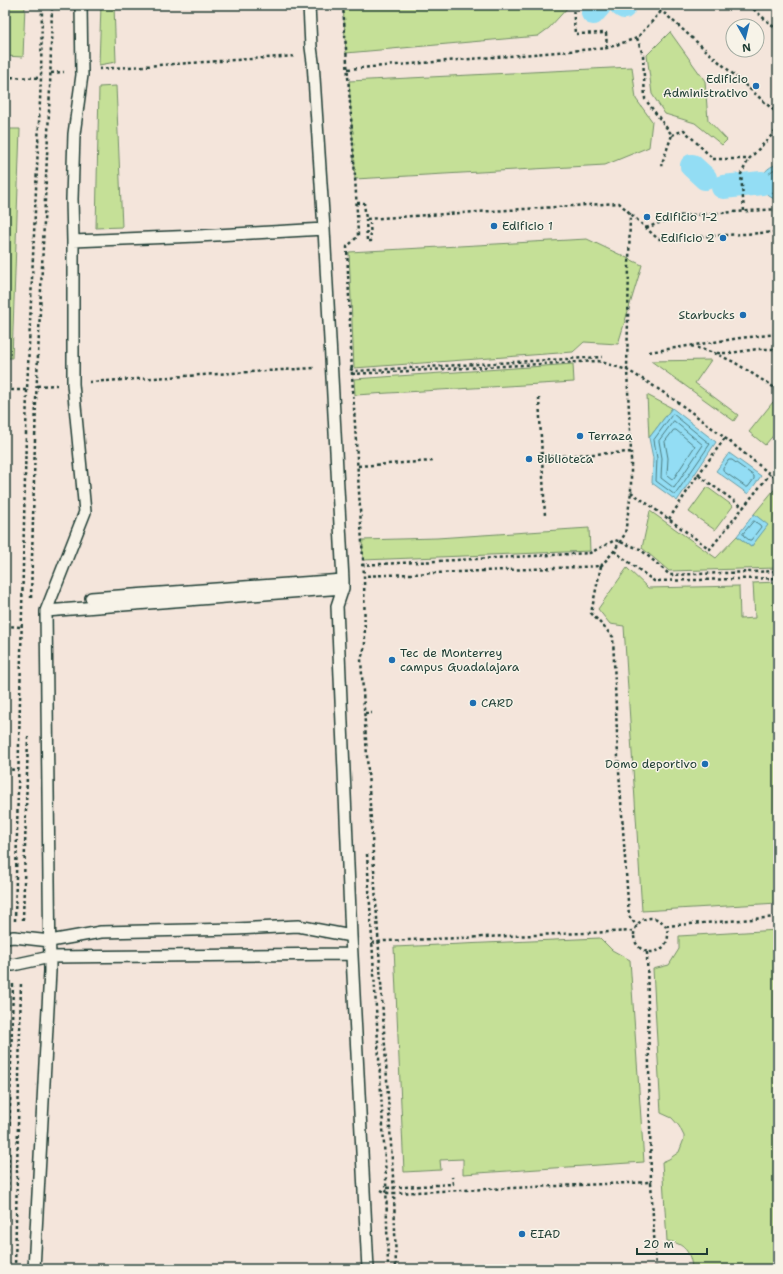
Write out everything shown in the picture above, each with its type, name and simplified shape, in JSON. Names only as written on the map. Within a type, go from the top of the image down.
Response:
[{"type":"lane","points":[[34,1269],[50,957],[46,611],[85,512],[73,384],[72,199],[74,134],[82,70],[81,5]]},
{"type":"lane","points":[[310,5],[343,584],[337,606],[368,1269]]},
{"type":"lane","points":[[73,241],[324,230]]},
{"type":"lane","points":[[91,598],[343,584]]},
{"type":"lane","points":[[46,611],[343,584]]},
{"type":"lane","points":[[10,938],[50,941],[101,932],[298,926],[352,945]]},
{"type":"lane","points":[[9,964],[50,957],[352,945]]},
{"type":"path","points":[[10,938],[18,770],[27,390],[41,78],[42,5]]},
{"type":"path","points":[[343,5],[358,236],[347,247],[352,374],[364,576],[365,646],[361,659],[394,1188],[396,1269]]},
{"type":"path","points":[[573,5],[575,34],[606,33],[607,48]]},
{"type":"path","points":[[655,5],[778,114]]},
{"type":"path","points":[[348,69],[607,48],[637,38],[667,5]]},
{"type":"path","points":[[749,5],[778,30]]},
{"type":"path","points":[[637,38],[643,55],[645,99],[672,134]]},
{"type":"path","points":[[51,73],[312,55]]},
{"type":"path","points":[[5,78],[41,78]]},
{"type":"path","points":[[672,134],[684,130],[713,159],[749,159]]},
{"type":"path","points":[[744,211],[741,174],[749,159],[776,131],[778,133]]},
{"type":"path","points":[[661,166],[672,134]]},
{"type":"path","points":[[357,203],[364,203],[367,241],[371,241],[370,223]]},
{"type":"path","points":[[366,219],[619,203],[658,239],[778,232]]},
{"type":"path","points":[[646,228],[678,216],[778,209]]},
{"type":"path","points":[[630,212],[626,370],[632,452],[631,492],[625,534],[614,551],[601,566],[591,613],[613,637],[618,757],[629,916],[637,926]]},
{"type":"path","points":[[649,352],[740,338],[778,334]]},
{"type":"path","points":[[691,346],[714,353],[734,362],[777,389]]},
{"type":"path","points":[[714,353],[730,353],[758,348],[778,349]]},
{"type":"path","points":[[37,386],[344,366],[355,371],[602,357]]},
{"type":"path","points":[[352,374],[598,361],[626,370],[649,382],[725,438],[770,474],[778,478]]},
{"type":"path","points":[[5,390],[27,390]]},
{"type":"path","points":[[539,398],[545,516]]},
{"type":"path","points":[[669,519],[725,438]]},
{"type":"path","points":[[538,457],[632,452]]},
{"type":"path","points":[[358,466],[433,461]]},
{"type":"path","points":[[631,492],[710,549],[770,474]]},
{"type":"path","points":[[698,475],[744,508]]},
{"type":"path","points":[[359,565],[590,552],[615,540],[640,549],[670,574],[778,571]]},
{"type":"path","points":[[614,551],[654,581],[778,578]]},
{"type":"path","points":[[364,576],[601,566]]},
{"type":"path","points":[[5,626],[22,627]]},
{"type":"path","points":[[365,713],[372,713]]},
{"type":"path","points":[[5,769],[18,770]]},
{"type":"path","points":[[367,851],[387,1188],[388,1269]]},
{"type":"path","points":[[666,926],[778,917]]},
{"type":"path","points":[[651,918],[662,922],[666,926],[668,932],[667,943],[658,951],[647,952],[638,946],[635,941],[635,931],[637,926],[646,919],[651,918]]},
{"type":"path","points":[[352,945],[379,942],[635,931]]},
{"type":"path","points":[[647,952],[651,1182],[656,1269]]},
{"type":"path","points":[[6,1269],[9,1188],[9,964]]},
{"type":"path","points":[[387,1188],[453,1184],[452,1177]]},
{"type":"path","points":[[380,1190],[387,1193],[394,1193],[651,1182]]},
{"type":"green space","points":[[5,5],[25,5],[23,57],[5,56]]},
{"type":"green space","points":[[101,5],[114,5],[116,62],[99,65]]},
{"type":"green space","points":[[343,5],[570,5],[549,28],[538,36],[346,53]]},
{"type":"green space","points":[[670,32],[705,81],[708,120],[727,140],[722,145],[695,123],[665,114],[652,94],[647,55]]},
{"type":"green space","points":[[632,67],[636,99],[652,121],[649,147],[605,165],[355,179],[349,81]]},
{"type":"green space","points":[[116,86],[122,227],[96,228],[99,87]]},
{"type":"green space","points":[[5,129],[20,129],[12,358],[5,358]]},
{"type":"green space","points":[[587,239],[642,265],[618,344],[584,342],[573,352],[354,368],[349,252]]},
{"type":"green space","points":[[711,360],[695,383],[738,415],[734,421],[651,361]]},
{"type":"green space","points":[[573,364],[574,382],[355,395],[354,379]]},
{"type":"green space","points":[[647,395],[672,408],[649,438]]},
{"type":"green space","points":[[773,402],[778,406],[778,430],[765,445],[749,432]]},
{"type":"green space","points":[[778,485],[778,568],[669,571],[642,548],[650,511],[716,558],[737,536],[751,547],[767,525],[754,514]]},
{"type":"green space","points":[[707,487],[733,506],[715,530],[689,512]]},
{"type":"green space","points":[[589,528],[590,551],[363,560],[362,540],[437,538]]},
{"type":"green space","name":"Domo deportivo","points":[[627,568],[648,588],[739,586],[740,619],[755,618],[753,583],[778,582],[778,903],[642,911],[624,626],[610,624],[598,609]]},
{"type":"green space","points":[[778,930],[778,1269],[692,1269],[690,1258],[686,1249],[678,1244],[667,1241],[662,1162],[679,1152],[684,1136],[679,1126],[672,1118],[661,1113],[653,969],[669,965],[679,949],[679,936]]},
{"type":"green space","points":[[600,938],[612,950],[630,960],[644,1162],[463,1174],[463,1159],[440,1160],[441,1170],[404,1172],[394,947]]},
{"type":"water","points":[[778,164],[777,200],[770,197],[765,192],[761,182],[762,176],[766,171]]},
{"type":"water","points":[[672,408],[716,442],[677,501],[652,483],[653,458],[649,438]]},
{"type":"water","points":[[729,453],[761,476],[748,494],[716,471]]},
{"type":"water","points":[[754,514],[768,525],[751,547],[737,536]]},
{"type":"waterway","points":[[593,13],[600,5]]},
{"type":"waterway","points":[[692,166],[705,178]]},
{"type":"waterway","points":[[723,187],[762,183]]},
{"type":"place","name":"Edificio Administrativo","points":[[756,86]]},
{"type":"place","name":"Edificio 1-2","points":[[647,217]]},
{"type":"place","name":"Edificio 1","points":[[494,226]]},
{"type":"place","name":"Edificio 2","points":[[723,238]]},
{"type":"place","name":"Starbucks","points":[[743,315]]},
{"type":"place","name":"Terraza","points":[[580,436]]},
{"type":"place","name":"Biblioteca","points":[[529,459]]},
{"type":"place","name":"Tec de Monterrey campus Guadalajara","points":[[392,660]]},
{"type":"place","name":"CARD","points":[[473,703]]},
{"type":"place","name":"Domo deportivo","points":[[705,764]]},
{"type":"place","name":"EIAD","points":[[522,1234]]}]
